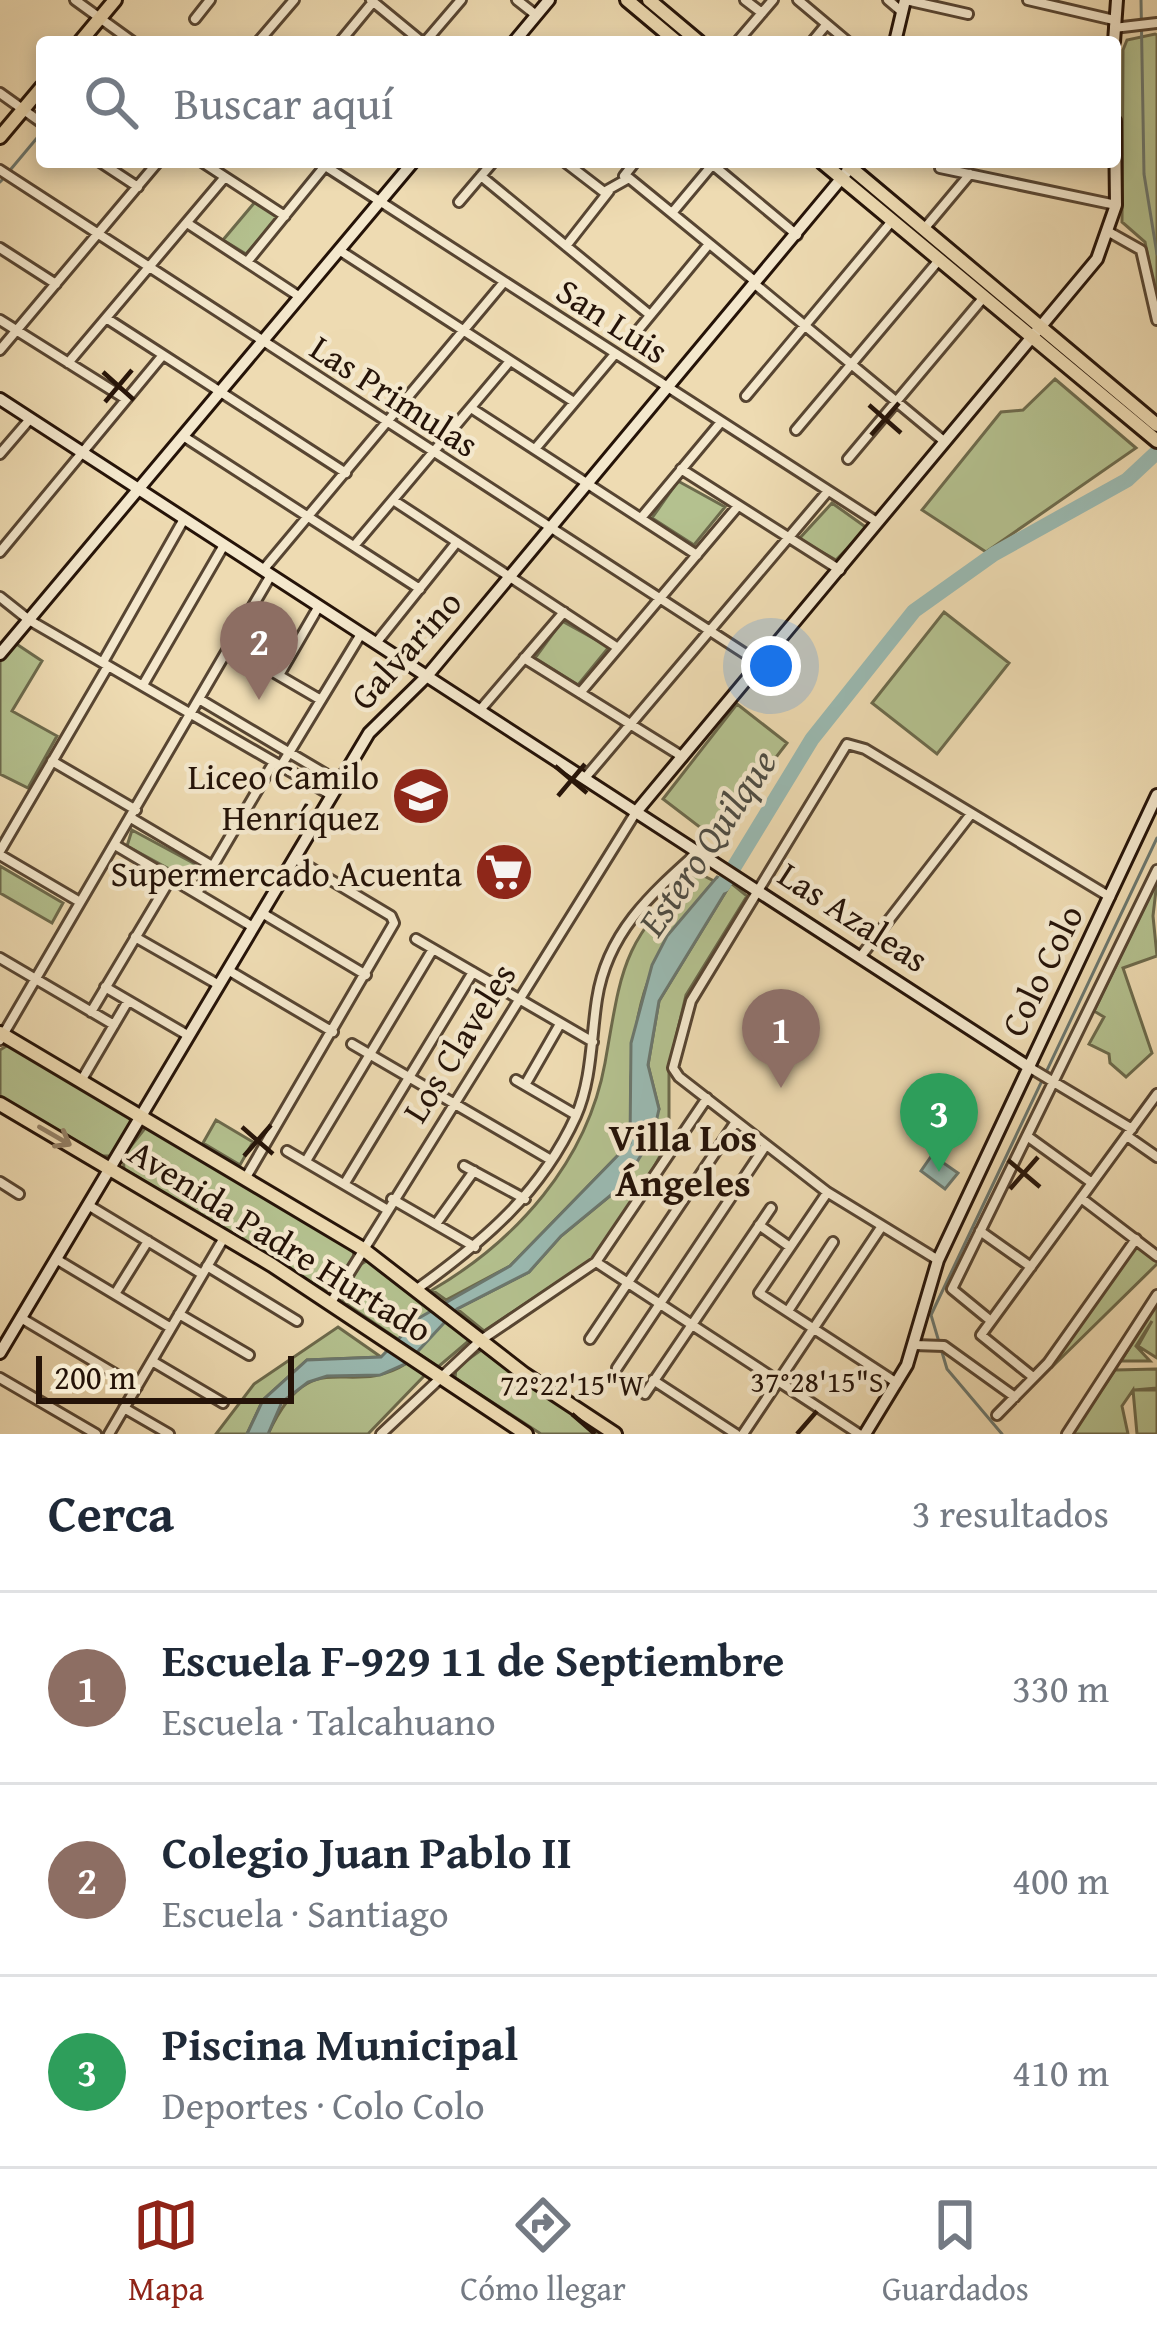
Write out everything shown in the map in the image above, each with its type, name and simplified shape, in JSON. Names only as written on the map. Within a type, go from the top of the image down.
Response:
[{"type":"main road","points":[[85,36],[115,0]]},
{"type":"main road","points":[[519,36],[549,0]]},
{"type":"main road","points":[[627,0],[670,36]]},
{"type":"main road","points":[[649,0],[692,36]]},
{"type":"main road","points":[[1114,36],[1117,0]]},
{"type":"main road","points":[[896,36],[904,4]]},
{"type":"main road","points":[[0,137],[36,94]]},
{"type":"main road","points":[[0,654],[408,168]]},
{"type":"main road","points":[[848,168],[892,221],[920,234],[939,260],[984,298],[1154,417]]},
{"type":"main road","points":[[848,168],[1156,440]]},
{"type":"main road","name":"Galvarino","points":[[2,1347],[369,733],[427,676],[757,284],[848,168]]},
{"type":"main road","points":[[636,812],[1097,259],[1116,205],[1116,168]]},
{"type":"main road","name":"Las Azaleas","points":[[0,399],[1033,1068]]},
{"type":"main road","name":"Colo Colo","points":[[862,1434],[898,1383],[938,1260],[1033,1068],[1157,795]]},
{"type":"main road","name":"Avenida Padre Hurtado","points":[[1,1036],[363,1249],[615,1434]]},
{"type":"main road","name":"Avenida Padre Hurtado","points":[[0,1104],[225,1236],[526,1434]]},
{"type":"street","points":[[75,0],[123,36]]},
{"type":"street","points":[[195,19],[211,0]]},
{"type":"street","points":[[263,36],[293,0]]},
{"type":"street","points":[[428,36],[461,0]]},
{"type":"street","points":[[517,0],[536,16]]},
{"type":"street","points":[[746,0],[761,14]]},
{"type":"street","points":[[742,36],[772,0]]},
{"type":"street","points":[[798,0],[841,36]]},
{"type":"street","points":[[888,0],[968,14]]},
{"type":"street","points":[[1028,0],[1114,24],[1141,27],[1157,23]]},
{"type":"street","points":[[345,36],[372,1],[416,36]]},
{"type":"street","points":[[817,36],[826,24]]},
{"type":"street","points":[[0,93],[36,119]]},
{"type":"street","points":[[109,168],[138,187]]},
{"type":"street","points":[[0,350],[153,168]]},
{"type":"street","points":[[211,168],[284,216]]},
{"type":"street","points":[[247,262],[319,168]]},
{"type":"street","name":"San Luis","points":[[328,168],[879,524]]},
{"type":"street","points":[[459,202],[488,168]]},
{"type":"street","points":[[574,168],[604,192],[610,190]]},
{"type":"street","points":[[566,246],[630,168]]},
{"type":"street","points":[[672,213],[710,168]]},
{"type":"street","points":[[720,168],[796,235]]},
{"type":"street","points":[[940,168],[1116,205]]},
{"type":"street","name":"Las Primulas","points":[[0,170],[760,664]]},
{"type":"street","points":[[920,234],[970,174]]},
{"type":"street","points":[[482,176],[650,315]]},
{"type":"street","points":[[68,363],[225,177]]},
{"type":"street","points":[[623,177],[946,443]]},
{"type":"street","points":[[746,396],[892,221]]},
{"type":"street","points":[[188,223],[300,297]]},
{"type":"street","points":[[1109,232],[1141,250],[1157,320]]},
{"type":"street","points":[[639,328],[709,244]]},
{"type":"street","points":[[0,248],[56,284]]},
{"type":"street","points":[[339,250],[574,402]]},
{"type":"street","points":[[796,430],[939,260]]},
{"type":"street","points":[[1,1036],[230,647],[267,572],[504,282]]},
{"type":"street","points":[[848,459],[984,298]]},
{"type":"street","points":[[106,318],[346,473]]},
{"type":"street","points":[[0,320],[126,400]]},
{"type":"street","points":[[535,449],[616,354]]},
{"type":"street","points":[[0,552],[163,355]]},
{"type":"street","points":[[354,546],[510,362]]},
{"type":"street","points":[[471,408],[697,554]]},
{"type":"street","points":[[0,454],[30,419]]},
{"type":"street","points":[[641,518],[721,422]]},
{"type":"street","points":[[183,436],[419,589]]},
{"type":"street","points":[[681,469],[839,570]]},
{"type":"street","points":[[584,778],[829,491]]},
{"type":"street","points":[[393,500],[619,648]]},
{"type":"street","points":[[580,693],[738,506]]},
{"type":"street","points":[[80,902],[0,853],[184,518]]},
{"type":"street","points":[[376,643],[457,542]]},
{"type":"street","points":[[143,685],[224,545]]},
{"type":"street","points":[[0,598],[29,620],[332,795]]},
{"type":"street","points":[[279,675],[319,606]]},
{"type":"street","points":[[480,710],[564,612]]},
{"type":"street","points":[[196,893],[361,633]]},
{"type":"street","points":[[230,647],[321,700]]},
{"type":"street","points":[[524,658],[683,757]]},
{"type":"street","points":[[199,699],[339,782]]},
{"type":"street","points":[[938,1260],[764,1148],[673,1068],[691,1001],[847,744],[865,749],[1110,896]]},
{"type":"street","points":[[52,761],[212,866]]},
{"type":"street","name":"Los Claveles","points":[[330,1304],[516,998],[636,812]]},
{"type":"street","points":[[861,956],[971,814]]},
{"type":"street","points":[[116,844],[254,927]]},
{"type":"street","points":[[423,1293],[525,1199],[551,1160],[576,1115],[602,974],[612,948],[653,891],[698,852]]},
{"type":"street","points":[[245,1178],[392,930],[391,916],[294,858]]},
{"type":"street","points":[[991,1322],[952,1289],[1157,870]]},
{"type":"street","points":[[91,1012],[170,878]]},
{"type":"street","points":[[262,913],[366,975]]},
{"type":"street","points":[[135,937],[219,985]]},
{"type":"street","points":[[416,939],[593,1042]]},
{"type":"street","points":[[306,1161],[433,949]]},
{"type":"street","points":[[0,958],[114,1025]]},
{"type":"street","points":[[228,970],[333,1032]]},
{"type":"street","points":[[345,1183],[473,973]]},
{"type":"street","points":[[106,987],[189,1036]]},
{"type":"street","points":[[80,1082],[128,1001]]},
{"type":"street","points":[[560,1024],[520,1083],[576,1115]]},
{"type":"street","points":[[352,1044],[551,1160]]},
{"type":"street","name":"Las Azaleas","points":[[1033,1068],[1053,1077],[1157,1157]]},
{"type":"street","points":[[1033,1377],[981,1335],[1157,1094]]},
{"type":"street","points":[[381,1434],[481,1340],[596,1262],[707,1098]]},
{"type":"street","points":[[590,1339],[735,1124]]},
{"type":"street","points":[[1027,1136],[1092,1183]]},
{"type":"street","points":[[617,1368],[764,1148]]},
{"type":"street","points":[[287,1150],[386,1209]]},
{"type":"street","points":[[436,1224],[469,1169],[525,1199]]},
{"type":"street","points":[[2,1187],[19,1193]]},
{"type":"street","points":[[827,1192],[759,1293],[898,1383]]},
{"type":"street","points":[[1081,1198],[1156,1253]]},
{"type":"street","points":[[392,1199],[475,1247]]},
{"type":"street","points":[[88,1205],[297,1322]]},
{"type":"street","points":[[645,1394],[771,1208]]},
{"type":"street","points":[[759,1225],[790,1247]]},
{"type":"street","points":[[653,1380],[740,1434],[881,1226]]},
{"type":"street","points":[[980,1232],[1031,1267]]},
{"type":"street","points":[[109,1434],[225,1236]]},
{"type":"street","points":[[998,1415],[1033,1377],[1136,1239]]},
{"type":"street","points":[[116,1294],[148,1241]]},
{"type":"street","points":[[788,1311],[833,1242]]},
{"type":"street","points":[[56,1259],[171,1328]]},
{"type":"street","points":[[596,1262],[862,1434]]},
{"type":"street","points":[[1067,1434],[1157,1295]]},
{"type":"street","points":[[179,1314],[249,1355]]},
{"type":"street","points":[[21,1318],[136,1387]]},
{"type":"street","points":[[914,1345],[937,1344],[1015,1396]]},
{"type":"street","points":[[152,1361],[223,1403]]},
{"type":"street","points":[[0,1378],[96,1434]]},
{"type":"street","points":[[124,1408],[169,1434]]},
{"type":"green space","points":[[1155,34],[1157,303],[1145,242],[1122,222],[1123,50],[1127,40]]},
{"type":"green space","points":[[255,202],[278,217],[246,254],[223,240]]},
{"type":"green space","points":[[1055,379],[1136,448],[986,552],[922,510],[1001,412],[1023,410]]},
{"type":"green space","points":[[678,481],[725,507],[694,545],[652,518]]},
{"type":"green space","points":[[832,503],[867,528],[836,560],[799,539]]},
{"type":"green space","points":[[944,612],[1009,663],[937,754],[872,703]]},
{"type":"green space","points":[[562,621],[609,647],[578,685],[535,658]]},
{"type":"green space","points":[[15,643],[42,661],[12,711],[57,736],[28,788],[0,774],[0,662]]},
{"type":"green space","points":[[737,704],[787,743],[714,838],[663,799]]},
{"type":"green space","points":[[132,830],[197,865],[193,882],[127,846]]},
{"type":"green space","points":[[0,866],[63,903],[52,923],[0,893]]},
{"type":"green space","points":[[696,872],[714,881],[663,949],[638,1016],[630,1143],[510,1266],[446,1300],[432,1290],[519,1223],[564,1165],[596,1099],[629,958],[653,918]]},
{"type":"green space","points":[[1157,881],[1153,916],[1157,956],[1123,968],[1152,1053],[1126,1077],[1110,1063],[1109,1054],[1089,1044],[1104,1017],[1094,1011]]},
{"type":"green space","points":[[731,883],[747,896],[686,995],[669,1067],[669,1139],[645,1184],[594,1258],[484,1331],[457,1309],[529,1272],[561,1236],[622,1186],[659,1109],[648,1065],[659,1001]]},
{"type":"green space","points":[[8,1045],[128,1115],[132,1124],[111,1156],[102,1156],[0,1096],[0,1050]]},
{"type":"green space","points":[[216,1120],[253,1142],[240,1165],[203,1143]]},
{"type":"green space","points":[[146,1127],[353,1249],[354,1257],[334,1287],[324,1290],[124,1169],[123,1156]]},
{"type":"green space","points":[[1136,1239],[1157,1256],[1157,1264],[1052,1367],[1048,1363]]},
{"type":"green space","points":[[370,1260],[471,1339],[438,1367],[342,1301],[350,1276]]},
{"type":"green space","points":[[1157,1303],[1157,1358],[1138,1346],[1152,1321],[1136,1346],[1150,1361],[1121,1361]]},
{"type":"green space","points":[[338,1327],[381,1357],[307,1360],[263,1400],[247,1434],[216,1434],[254,1384]]},
{"type":"green space","points":[[484,1348],[609,1434],[541,1434],[455,1378],[456,1368]]},
{"type":"green space","points":[[407,1363],[425,1375],[368,1434],[268,1434],[300,1388],[332,1377],[386,1373]]},
{"type":"green space","points":[[1157,1369],[1157,1388],[1134,1390],[1157,1390],[1157,1434],[1137,1434],[1133,1390],[1122,1406],[1128,1434],[1072,1434],[1115,1370]]},
{"type":"water","points":[[717,877],[731,883],[659,1001],[648,1065],[659,1109],[653,1136],[622,1186],[561,1236],[529,1272],[457,1309],[407,1363],[380,1375],[327,1376],[308,1382],[282,1402],[268,1434],[247,1434],[263,1400],[307,1360],[381,1357],[419,1318],[510,1266],[630,1143],[631,1043],[652,965],[667,936]]},
{"type":"water","points":[[932,1155],[958,1173],[945,1189],[921,1171]]},
{"type":"waterway","points":[[1141,0],[1144,174],[1157,254]]},
{"type":"waterway","points":[[11,169],[36,139]]},
{"type":"waterway","name":"Estero Quilque","points":[[723,885],[812,739],[914,611],[994,554],[1127,480],[1157,452]]},
{"type":"waterway","points":[[1002,1434],[947,1369],[931,1315],[1157,838]]},
{"type":"place","name":"Colegio Juan Pablo II","points":[[259,700]]},
{"type":"place","name":"Liceo Camilo Henríquez","points":[[421,796]]},
{"type":"place","name":"Supermercado Acuenta","points":[[504,872]]},
{"type":"place","name":"Escuela F-929 11 de Septiembre","points":[[781,1088]]},
{"type":"place","name":"Piscina Municipal","points":[[939,1172]]},
{"type":"district","name":"Villa Los Ángeles","points":[[683,1158]]}]
